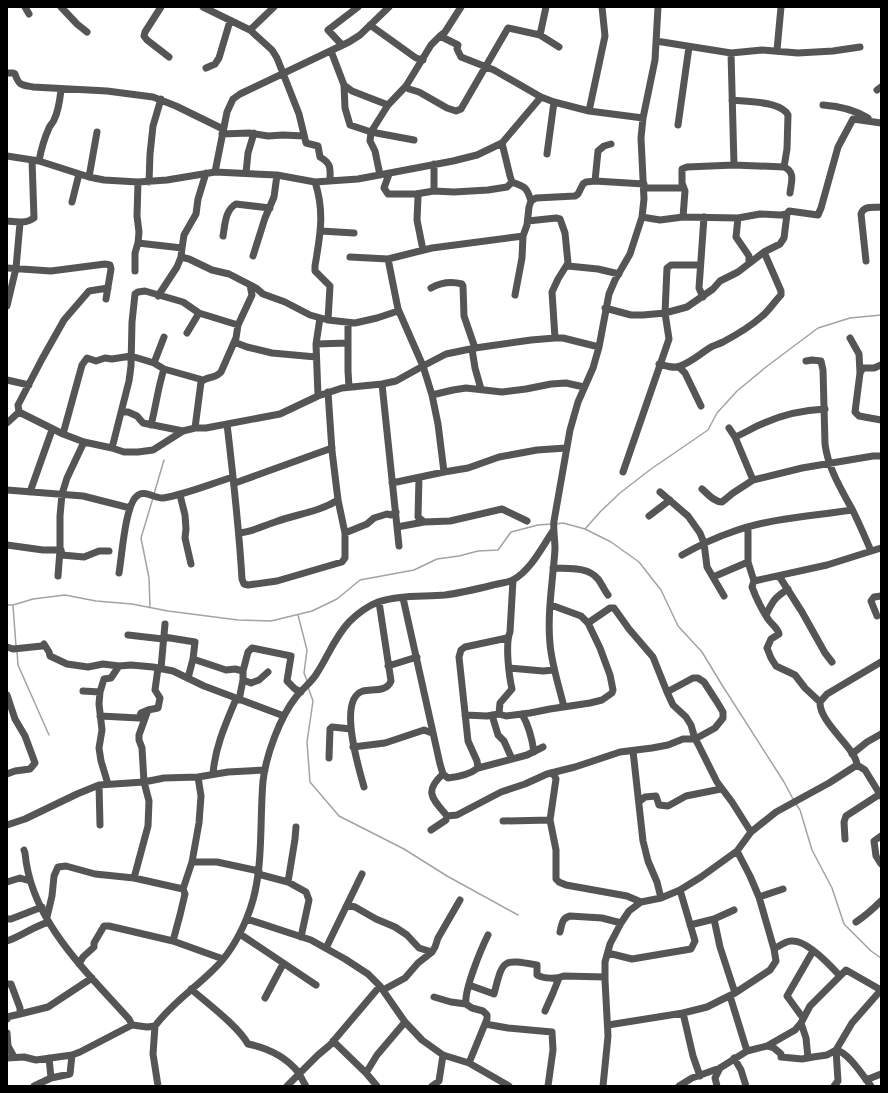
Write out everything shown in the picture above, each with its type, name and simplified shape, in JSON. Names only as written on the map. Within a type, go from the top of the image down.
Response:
[{"type":"street","points":[[26,7],[29,14]]},
{"type":"street","points":[[62,7],[77,24],[87,32]]},
{"type":"street","points":[[161,7],[144,36],[169,57]]},
{"type":"street","points":[[203,7],[213,9],[230,21],[250,30],[272,50],[284,74],[299,114],[306,143],[318,146],[320,157],[327,161],[330,166],[330,181]]},
{"type":"street","points":[[250,30],[274,7]]},
{"type":"street","points":[[342,45],[328,30],[358,7]]},
{"type":"street","points":[[215,172],[227,112],[233,99],[240,94],[342,45],[360,34],[389,7]]},
{"type":"street","points":[[380,175],[375,150],[370,141],[371,132],[388,105],[406,86],[431,45],[445,32],[461,7]]},
{"type":"street","points":[[540,35],[546,7]]},
{"type":"street","points":[[589,111],[605,36],[602,7]]},
{"type":"street","points":[[564,707],[554,670],[550,643],[555,546],[553,531],[554,521],[572,420],[584,387],[593,368],[599,347],[605,308],[609,294],[630,254],[642,217],[644,186],[641,138],[643,118],[655,60],[658,7]]},
{"type":"street","points":[[777,50],[781,7]]},
{"type":"street","points":[[206,68],[215,64],[219,58],[230,21]]},
{"type":"street","points":[[370,25],[416,58],[422,60]]},
{"type":"street","points":[[406,86],[409,89],[419,92],[447,108],[456,111],[461,109],[508,28],[540,35],[559,47]]},
{"type":"street","points":[[440,36],[456,44],[461,57],[471,60],[485,68],[494,70],[541,97],[589,111],[643,118]]},
{"type":"street","points":[[656,42],[731,52],[777,50],[798,53],[833,51],[860,47]]},
{"type":"street","points":[[678,125],[689,46]]},
{"type":"street","points":[[331,51],[344,85],[345,108],[350,125],[371,132],[414,140]]},
{"type":"street","points":[[731,52],[734,164]]},
{"type":"street","points":[[7,73],[16,74],[18,82],[22,85],[61,90],[107,91],[153,96],[223,131],[254,133],[268,136],[304,136]]},
{"type":"street","points":[[344,85],[352,91],[388,105]]},
{"type":"street","points":[[7,221],[20,223],[32,219],[34,214],[35,161],[54,120],[60,100],[61,90]]},
{"type":"street","points":[[7,156],[35,161],[104,180],[149,182],[215,172],[277,175],[315,182],[358,179],[477,156],[502,143],[541,97]]},
{"type":"street","points":[[149,182],[153,126],[161,99]]},
{"type":"street","points":[[732,100],[762,103],[784,109],[788,115],[787,149],[784,167]]},
{"type":"street","points":[[547,154],[554,102]]},
{"type":"street","points":[[823,105],[834,105],[853,111],[871,121]]},
{"type":"street","points":[[642,217],[660,220],[704,217],[738,218],[760,214],[780,215],[787,214],[789,211],[818,215],[838,147],[852,119],[881,123]]},
{"type":"street","points":[[89,177],[97,132]]},
{"type":"street","points":[[246,174],[248,153],[254,133]]},
{"type":"street","points":[[502,143],[512,182]]},
{"type":"street","points":[[595,181],[598,151],[604,146],[611,144]]},
{"type":"street","points":[[434,164],[434,192]]},
{"type":"street","points":[[684,218],[685,192],[683,188],[683,168],[734,164],[784,167],[792,173],[790,193]]},
{"type":"street","points":[[158,296],[177,267],[181,257],[184,235],[196,214],[198,199],[206,173]]},
{"type":"street","points":[[72,202],[79,174]]},
{"type":"street","points":[[388,174],[384,188],[388,194],[488,190],[507,187],[512,182]]},
{"type":"street","points":[[253,256],[265,218],[274,197],[277,175]]},
{"type":"street","points":[[531,201],[536,198],[575,196],[578,194],[583,184],[586,182],[595,181],[683,188]]},
{"type":"street","points":[[135,271],[135,253],[138,243],[138,182]]},
{"type":"street","points":[[315,182],[319,192],[321,231],[315,271],[330,286],[328,320]]},
{"type":"street","points":[[512,182],[524,186],[527,189],[531,201],[528,221],[523,236],[522,258],[515,295]]},
{"type":"street","points":[[416,194],[418,197],[417,220],[424,250]]},
{"type":"street","points":[[223,236],[228,214],[231,207],[236,204],[270,208]]},
{"type":"street","points":[[866,261],[861,214],[863,210],[868,207],[881,207]]},
{"type":"street","points":[[605,308],[631,315],[643,315],[665,313],[687,307],[713,290],[720,281],[738,272],[749,262],[764,252],[783,242],[787,214]]},
{"type":"street","points":[[703,297],[699,288],[704,217]]},
{"type":"street","points":[[528,221],[556,218],[560,219],[565,233],[568,266],[558,279],[552,292],[555,338]]},
{"type":"street","points":[[738,218],[736,237],[749,256],[749,262]]},
{"type":"street","points":[[7,306],[16,268],[20,223]]},
{"type":"street","points":[[321,231],[354,233]]},
{"type":"street","points":[[350,257],[388,259],[424,250],[523,236]]},
{"type":"street","points":[[138,243],[182,248]]},
{"type":"street","points":[[659,364],[666,367],[679,367],[691,361],[713,346],[730,338],[760,318],[781,295],[781,291],[764,252]]},
{"type":"street","points":[[181,257],[189,259],[212,270],[229,274],[260,292],[285,302],[310,316],[355,323],[398,311]]},
{"type":"street","points":[[388,259],[398,311],[422,366],[432,395],[438,424],[444,472]]},
{"type":"street","points":[[7,268],[51,271],[105,264],[110,265],[111,269],[106,299]]},
{"type":"street","points":[[622,472],[669,339],[665,313],[668,266],[700,265]]},
{"type":"street","points":[[568,266],[598,269],[619,274]]},
{"type":"street","points":[[431,288],[438,284],[447,283],[462,284],[463,286],[464,316],[473,349],[475,368],[481,389]]},
{"type":"street","points":[[63,434],[84,361],[87,358],[96,360],[131,356],[154,362],[164,369],[203,380],[218,376],[234,342],[238,325],[252,295],[250,285]]},
{"type":"street","points":[[19,412],[18,406],[64,320],[89,291],[108,288]]},
{"type":"street","points":[[112,448],[129,381],[135,294],[145,291],[182,302],[199,313],[238,325]]},
{"type":"street","points":[[252,295],[260,292]]},
{"type":"street","points":[[187,333],[199,313]]},
{"type":"street","points":[[318,396],[316,344],[320,318]]},
{"type":"street","points":[[348,322],[349,387]]},
{"type":"street","points":[[154,362],[164,337]]},
{"type":"street","points":[[19,412],[52,430],[84,442],[124,452],[138,452],[153,450],[183,431],[280,414],[318,396],[342,388],[396,381],[446,354],[531,340],[555,338],[562,338],[599,347]]},
{"type":"street","points":[[850,338],[859,354],[860,373],[855,412],[859,416],[881,420]]},
{"type":"street","points":[[234,342],[272,353],[316,357]]},
{"type":"street","points":[[316,344],[348,343]]},
{"type":"street","points":[[806,361],[812,360],[821,362],[823,370],[825,408],[825,444],[829,463],[870,551]]},
{"type":"street","points":[[860,373],[863,368],[874,368],[881,365]]},
{"type":"street","points":[[679,367],[688,378],[701,406]]},
{"type":"street","points":[[151,425],[157,401],[158,388],[164,369]]},
{"type":"street","points":[[7,380],[30,385]]},
{"type":"street","points":[[194,428],[201,382],[203,380]]},
{"type":"street","points":[[432,395],[466,388],[502,392],[566,383],[584,387]]},
{"type":"street","points":[[382,384],[399,546]]},
{"type":"street","points":[[227,424],[234,480],[242,579],[244,584],[277,581],[342,562],[346,558],[345,533],[338,500],[328,392]]},
{"type":"street","points":[[735,437],[765,422],[794,413],[825,408]]},
{"type":"street","points":[[7,423],[19,412]]},
{"type":"street","points":[[122,412],[128,412],[137,416],[143,423],[183,431]]},
{"type":"street","points":[[729,428],[735,437],[753,480]]},
{"type":"street","points":[[30,492],[52,430]]},
{"type":"street","points":[[58,576],[62,494],[67,478],[84,442]]},
{"type":"street","points":[[119,572],[130,508],[138,495],[144,493],[161,498],[180,494],[234,480],[332,448]]},
{"type":"street","points":[[392,483],[468,468],[499,457],[537,450],[566,448]]},
{"type":"street","points":[[702,489],[718,502],[722,502],[733,492],[753,480],[802,468],[873,456],[881,456]]},
{"type":"street","points":[[419,478],[418,517],[424,522]]},
{"type":"street","points":[[7,490],[83,496],[130,508]]},
{"type":"street","points":[[660,492],[688,516],[700,534],[704,543],[707,567],[724,596]]},
{"type":"street","points":[[180,494],[185,515],[185,538],[191,564]]},
{"type":"street","points":[[239,533],[246,532],[276,521],[312,512],[331,505],[338,500]]},
{"type":"street","points":[[649,516],[670,500]]},
{"type":"street","points":[[397,527],[424,522],[450,521],[502,509],[527,521]]},
{"type":"street","points":[[682,555],[704,543],[733,531],[781,520],[852,510]]},
{"type":"street","points":[[345,533],[367,524],[374,518],[387,514],[391,515],[396,512]]},
{"type":"street","points":[[748,528],[748,562],[754,581],[752,586],[758,601],[779,634],[771,639],[767,648],[771,658],[776,666],[795,675],[805,688],[820,702],[821,711],[852,754],[857,765],[864,770],[880,795],[846,816],[844,822],[846,839]]},
{"type":"street","points":[[158,1086],[153,1054],[155,1026],[161,1018],[191,989],[213,971],[223,960],[240,934],[247,919],[258,873],[265,770],[270,748],[284,716],[296,697],[318,672],[335,642],[349,623],[368,608],[379,602],[403,598],[468,592],[513,580],[530,565],[553,531]]},
{"type":"street","points":[[7,545],[44,550],[60,550]]},
{"type":"street","points":[[754,581],[826,565],[881,548]]},
{"type":"street","points":[[60,550],[62,555],[75,558],[84,557],[99,551],[109,551]]},
{"type":"street","points":[[714,577],[748,562]]},
{"type":"street","points":[[553,568],[581,569],[591,573],[598,578],[608,595]]},
{"type":"street","points":[[779,576],[802,612],[825,653],[832,662]]},
{"type":"street","points":[[512,759],[504,742],[498,735],[495,714],[500,704],[512,689],[509,668],[508,638],[510,632],[513,580]]},
{"type":"street","points":[[766,615],[776,596],[788,589]]},
{"type":"street","points":[[877,616],[871,601],[874,597],[881,596]]},
{"type":"street","points":[[403,598],[417,657],[432,733],[443,774],[448,778],[454,778],[473,772],[478,768],[527,755],[543,747]]},
{"type":"street","points":[[364,787],[355,758],[351,729],[351,706],[357,694],[384,688],[389,685],[391,681],[379,602]]},
{"type":"street","points":[[465,715],[487,716],[495,714],[506,716],[522,714],[590,703],[602,700],[612,693],[613,690],[610,675],[588,622],[581,616],[551,604]]},
{"type":"street","points":[[588,622],[610,608],[614,608],[629,629],[653,657],[673,705],[686,717],[695,738],[722,789],[751,832]]},
{"type":"street","points":[[100,716],[139,718],[141,713],[158,708],[160,698],[156,694],[155,690],[165,624]]},
{"type":"street","points":[[128,636],[164,638],[195,642],[193,659],[188,678]]},
{"type":"street","points":[[478,768],[477,761],[468,741],[459,657],[461,650],[464,647],[508,638]]},
{"type":"street","points":[[7,647],[13,649],[42,646],[44,644],[50,652],[50,656],[67,664],[88,668],[103,664],[119,666],[131,665],[173,671],[238,699],[284,716]]},
{"type":"street","points":[[213,774],[214,760],[222,732],[238,699],[243,680],[242,670],[248,652],[252,648],[291,656],[287,681],[295,689],[301,692]]},
{"type":"street","points":[[388,666],[417,657]]},
{"type":"street","points":[[193,659],[226,670],[242,670]]},
{"type":"street","points":[[820,702],[827,694],[881,662]]},
{"type":"street","points":[[108,784],[101,761],[99,748],[102,730],[100,716],[100,692],[104,679],[111,678],[119,666]]},
{"type":"street","points":[[509,668],[543,671],[554,670]]},
{"type":"street","points":[[243,680],[251,683],[259,680],[268,672]]},
{"type":"street","points":[[447,816],[457,815],[501,792],[551,773],[575,767],[620,752],[668,745],[695,738],[715,728],[723,718],[723,712],[717,702],[704,682],[698,678],[693,678],[667,692]]},
{"type":"street","points":[[83,691],[100,692]]},
{"type":"street","points":[[7,697],[9,706],[25,736],[34,763],[30,768],[7,774]]},
{"type":"street","points":[[134,878],[148,826],[149,801],[144,782],[142,748],[139,735],[148,710]]},
{"type":"street","points":[[522,714],[528,723],[532,735],[534,752]]},
{"type":"street","points":[[330,758],[330,728],[332,726],[351,729]]},
{"type":"street","points":[[354,747],[385,743],[424,730],[432,733]]},
{"type":"street","points":[[852,754],[867,742],[881,734]]},
{"type":"street","points":[[633,751],[645,848],[661,898]]},
{"type":"street","points":[[603,1086],[608,1036],[605,962],[610,944],[629,911],[641,902],[661,898],[680,890],[716,867],[737,851],[751,832],[776,812],[829,783],[857,765]]},
{"type":"street","points":[[7,825],[25,819],[99,785],[265,770]]},
{"type":"street","points":[[551,773],[556,778],[550,820],[556,850],[556,879],[559,882],[627,896],[641,902]]},
{"type":"street","points":[[443,774],[432,785],[431,793],[436,804],[447,816]]},
{"type":"street","points":[[172,941],[185,894],[183,889],[192,862],[199,823],[201,796],[198,777]]},
{"type":"street","points":[[99,785],[100,825]]},
{"type":"street","points":[[640,801],[645,797],[656,796],[659,805],[668,806],[686,796],[722,789]]},
{"type":"street","points":[[431,830],[446,820],[447,816]]},
{"type":"street","points":[[504,821],[550,820]]},
{"type":"street","points":[[288,882],[296,827]]},
{"type":"street","points":[[881,836],[874,841],[876,856],[881,864]]},
{"type":"street","points":[[24,850],[30,881],[48,920],[64,946],[132,1025]]},
{"type":"street","points":[[608,1025],[684,1013],[707,1007],[732,994],[770,970],[776,961],[774,949],[758,897],[750,876],[737,851]]},
{"type":"street","points":[[192,862],[217,862],[288,882],[304,890],[308,900],[301,937]]},
{"type":"street","points":[[48,920],[54,876],[58,866],[66,866],[94,874],[134,878],[183,889]]},
{"type":"street","points":[[326,948],[362,874]]},
{"type":"street","points":[[7,882],[20,878],[30,881]]},
{"type":"street","points":[[758,897],[783,889]]},
{"type":"street","points":[[608,954],[632,959],[691,950],[694,941],[680,890]]},
{"type":"street","points":[[287,1086],[382,988],[405,978],[418,963],[432,952],[438,938],[460,900]]},
{"type":"street","points":[[856,922],[868,914],[871,908],[881,901]]},
{"type":"street","points":[[347,905],[355,907],[394,927],[407,935],[419,948],[432,952]]},
{"type":"street","points":[[7,919],[11,919],[42,907]]},
{"type":"street","points":[[690,925],[714,919],[734,910]]},
{"type":"street","points":[[560,932],[562,922],[570,916],[602,918],[621,923]]},
{"type":"street","points":[[247,919],[301,937],[326,948],[368,974],[382,988],[405,1022],[422,1040],[443,1055],[470,1063],[494,1083],[509,1086]]},
{"type":"street","points":[[714,919],[747,1051]]},
{"type":"street","points":[[7,941],[48,920]]},
{"type":"street","points":[[79,964],[83,957],[94,947],[94,943],[104,926],[114,926],[172,941],[223,960]]},
{"type":"street","points":[[240,934],[283,964],[316,984]]},
{"type":"street","points":[[466,1004],[466,997],[481,949],[488,935]]},
{"type":"street","points":[[774,949],[790,941],[796,941],[813,951],[829,964],[840,976]]},
{"type":"street","points":[[808,1058],[802,1020],[787,996],[813,951]]},
{"type":"street","points":[[470,985],[494,994],[502,967],[507,962],[511,961],[537,965],[537,975],[540,977],[605,977]]},
{"type":"street","points":[[265,998],[283,964]]},
{"type":"street","points":[[679,1086],[692,1078],[720,1068],[747,1051],[767,1046],[795,1030],[810,1006],[846,970],[881,990],[852,1023],[836,1050],[827,1055],[808,1058],[781,1057],[782,1054],[774,1048],[767,1046]]},
{"type":"street","points":[[7,1019],[8,1017],[48,1007],[92,978]]},
{"type":"street","points":[[545,1011],[554,994],[559,978]]},
{"type":"street","points":[[7,984],[11,984],[20,1008],[20,1014]]},
{"type":"street","points":[[191,989],[245,1038],[248,1044],[275,1053],[288,1062],[299,1073],[306,1086]]},
{"type":"street","points":[[434,997],[451,1002],[466,1004],[485,1013],[488,1019],[470,1063]]},
{"type":"street","points":[[684,1013],[693,1056],[700,1076]]},
{"type":"street","points":[[366,1073],[377,1055],[405,1022]]},
{"type":"street","points":[[485,1024],[508,1028],[552,1032],[553,1050],[548,1086]]},
{"type":"street","points":[[7,1033],[10,1058],[24,1057],[36,1060],[72,1055],[132,1025],[148,1027],[155,1026]]},
{"type":"street","points":[[333,1040],[377,1086]]},
{"type":"street","points":[[836,1050],[840,1051],[846,1056],[868,1083],[881,1074]]},
{"type":"street","points":[[834,1086],[838,1081],[836,1050]]},
{"type":"street","points":[[34,1086],[51,1078],[70,1074],[72,1055]]},
{"type":"street","points":[[432,1086],[439,1080],[443,1055]]},
{"type":"street","points":[[49,1058],[51,1078]]},
{"type":"street","points":[[734,1058],[741,1070],[746,1086]]},
{"type":"street","points":[[717,1086],[715,1078],[720,1068]]},
{"type":"waterway","points":[[585,529],[620,493],[651,469],[708,430],[717,413],[737,391],[818,328],[850,318],[881,315]]},
{"type":"waterway","points":[[154,494],[164,460]]},
{"type":"waterway","points":[[150,607],[149,578],[141,538],[153,498]]},
{"type":"waterway","points":[[556,524],[563,523],[585,529],[611,542],[639,562],[661,590],[678,626],[702,652],[784,782],[793,799]]},
{"type":"waterway","points":[[7,605],[13,605],[33,599],[65,595],[96,601],[132,604],[168,611],[238,620],[271,621],[312,611],[337,599],[360,580],[414,570],[437,559],[459,556],[478,551],[498,550],[511,532],[538,525],[551,524]]},
{"type":"waterway","points":[[13,606],[16,646]]},
{"type":"waterway","points":[[298,615],[307,650],[304,673],[307,681]]},
{"type":"waterway","points":[[17,651],[18,665],[49,735]]},
{"type":"waterway","points":[[308,687],[313,701],[307,742],[310,782],[339,816],[404,849],[447,876],[518,915]]},
{"type":"waterway","points":[[796,804],[800,810],[812,850],[832,888],[844,924],[871,951],[881,958]]}]
